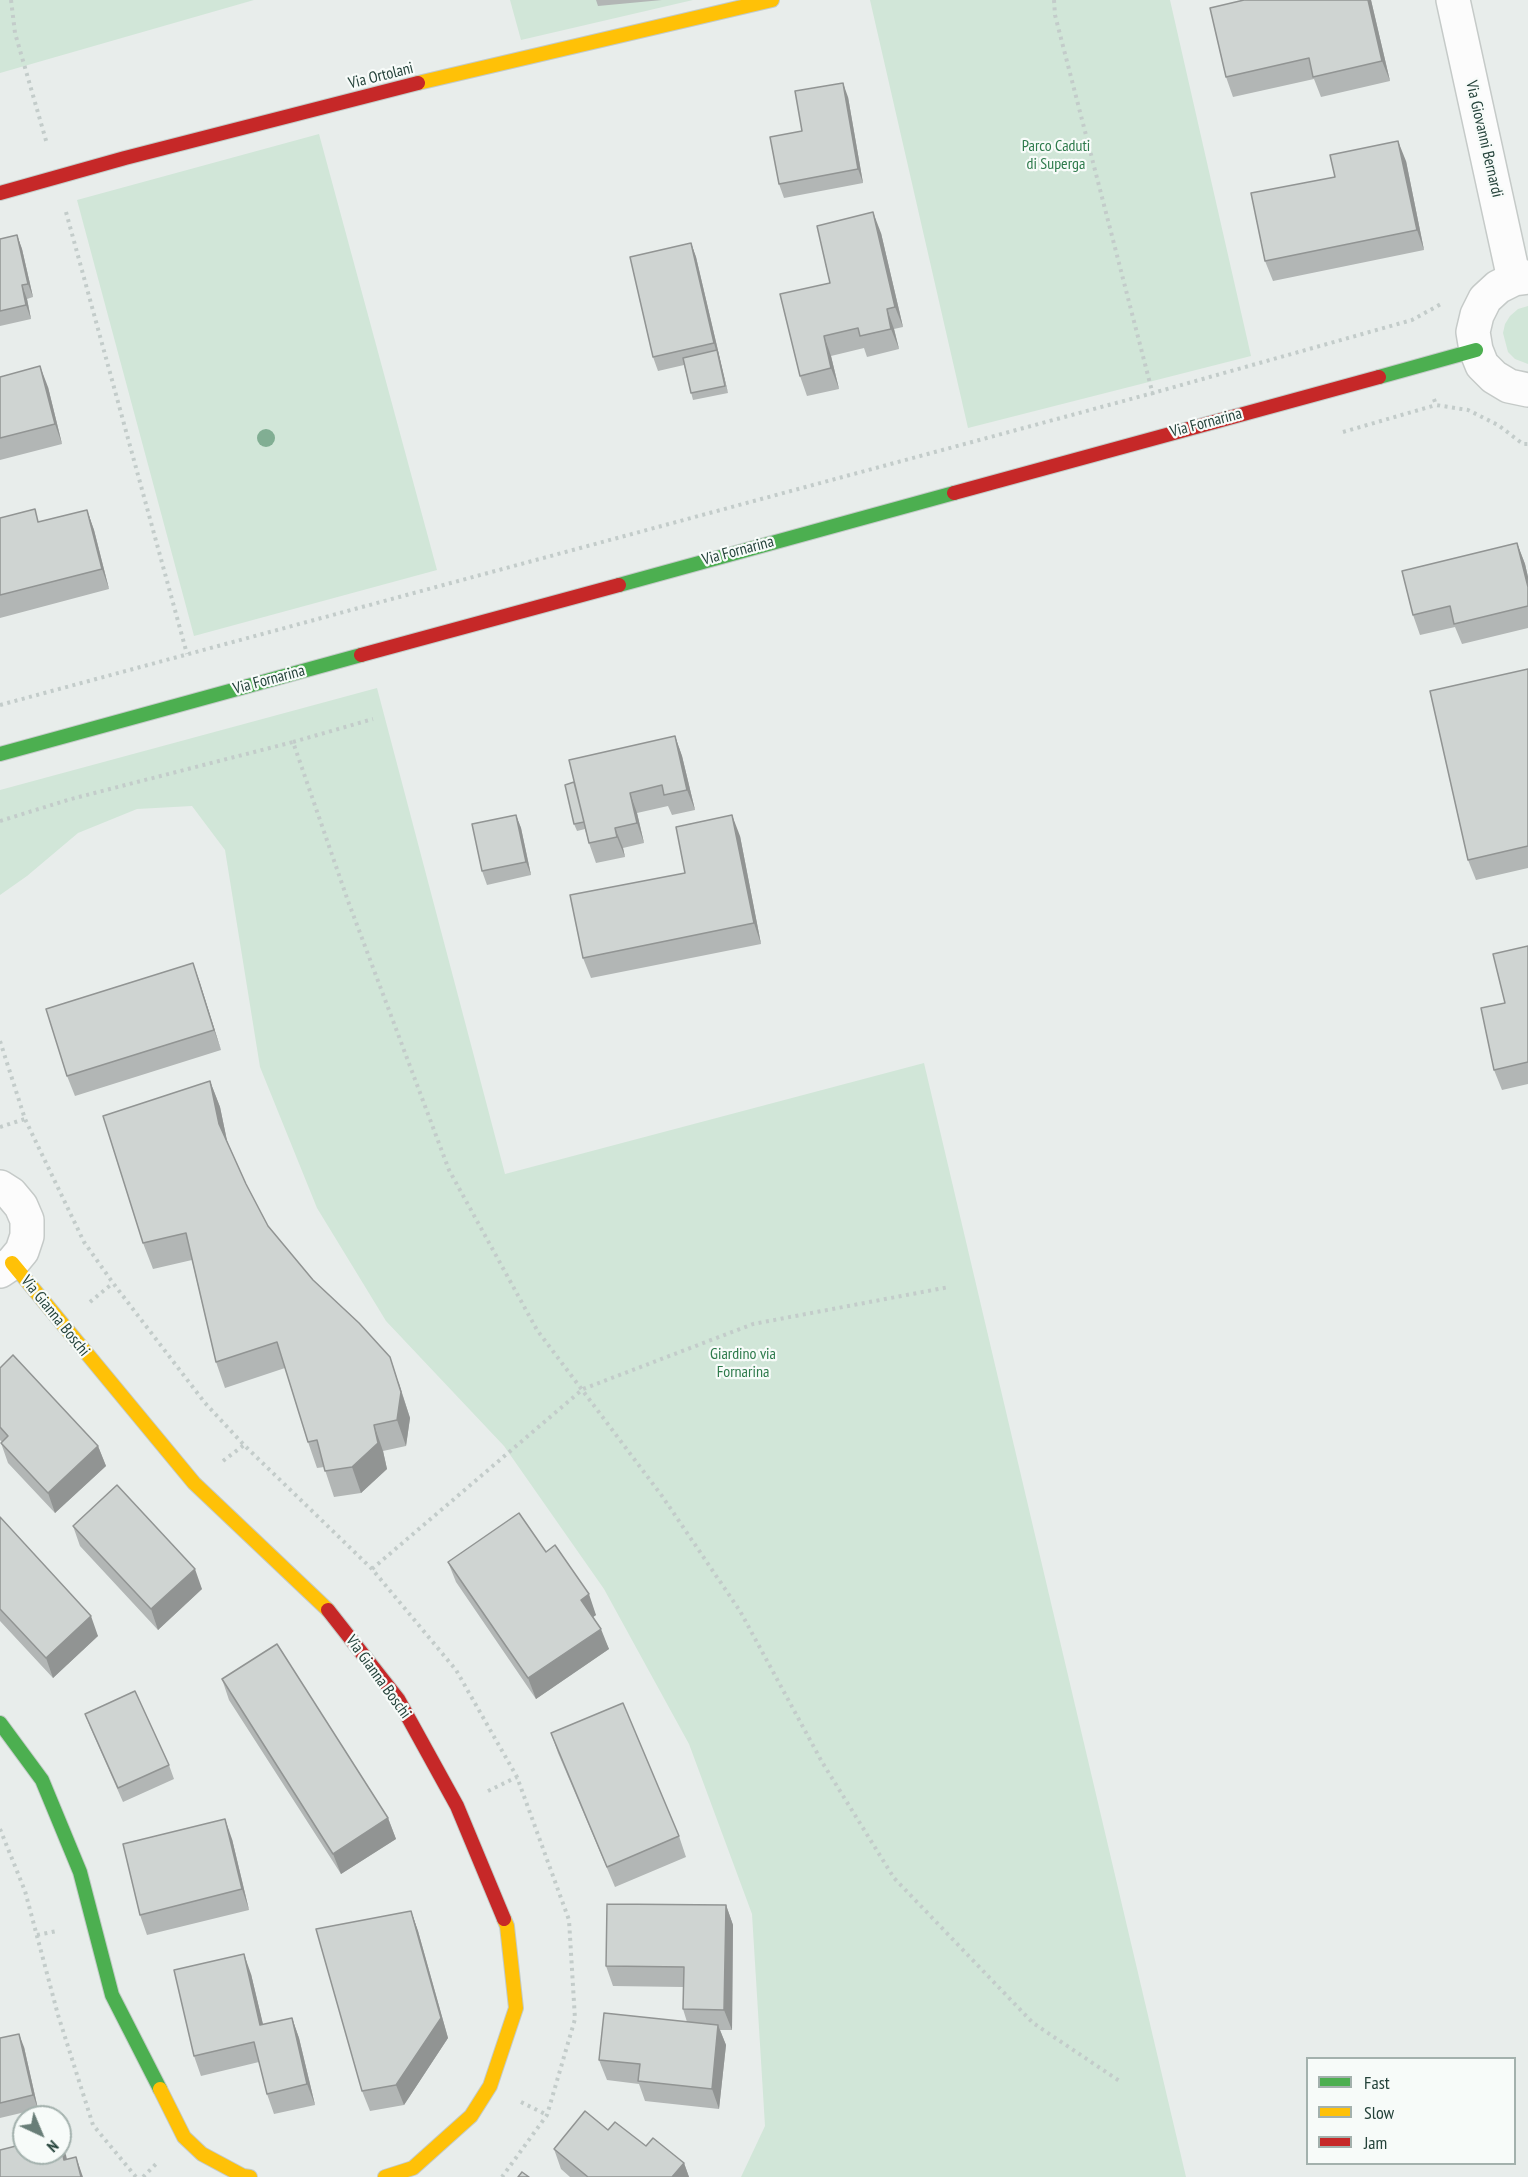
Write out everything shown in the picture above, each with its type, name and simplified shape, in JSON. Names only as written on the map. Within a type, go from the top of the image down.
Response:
[{"type":"street","name":"Via Ortolani","points":[[0,193],[471,70],[772,0]]},
{"type":"street","name":"Via Giovanni Bernardi","points":[[1453,0],[1521,278]]},
{"type":"street","points":[[1521,278],[1498,287],[1485,299],[1477,315],[1473,332],[1476,350],[1482,365],[1494,377],[1509,386],[1528,390]]},
{"type":"street","name":"Via Fornarina","points":[[0,754],[1476,350]]},
{"type":"street","name":"Via Gianna Boschi","points":[[0,1187],[21,1206],[27,1220],[27,1236],[22,1251],[6,1267],[194,1483],[328,1610],[398,1699],[458,1806],[507,1926],[516,2008],[490,2086],[471,2116],[413,2168],[385,2177]]},
{"type":"street","points":[[0,1723],[42,1780],[80,1872],[112,1995],[184,2137],[202,2154],[243,2176],[250,2177]]},
{"type":"path","points":[[11,0],[15,33],[187,654]]},
{"type":"path","points":[[1054,0],[1055,15],[1163,434]]},
{"type":"path","points":[[0,705],[1153,393],[1412,320]]},
{"type":"path","points":[[1343,432],[1436,405]]},
{"type":"path","points":[[0,821],[71,799],[373,719]]},
{"type":"path","points":[[293,742],[348,901],[449,1170],[537,1330],[663,1497],[740,1611],[822,1762],[894,1878],[1033,2023],[1121,2082]]},
{"type":"path","points":[[0,1041],[25,1119],[84,1242],[113,1283]]},
{"type":"path","points":[[0,1127],[25,1119]]},
{"type":"path","points":[[372,1569],[583,1389],[753,1324],[949,1287]]},
{"type":"path","points":[[0,1829],[25,1891],[58,2015],[93,2125],[136,2177]]},
{"type":"green space","points":[[0,0],[254,0],[0,73]]},
{"type":"green space","points":[[510,0],[693,0],[521,40]]},
{"type":"green space","name":"Parco Caduti di Superga","points":[[870,0],[1170,0],[1251,356],[968,428]]},
{"type":"green space","points":[[319,134],[437,570],[194,636],[77,200]]},
{"type":"green space","points":[[1528,306],[1528,364],[1515,359],[1508,352],[1503,333],[1510,316],[1518,309]]},
{"type":"green space","name":"Giardino via Fornarina","points":[[377,688],[505,1174],[924,1063],[1186,2177],[741,2177],[765,2126],[752,1914],[689,1744],[604,1589],[504,1446],[386,1321],[317,1208],[260,1067],[225,850],[192,806],[137,809],[78,833],[27,876],[0,895],[0,790]]},
{"type":"building","points":[[1244,0],[1368,0],[1382,61],[1313,77],[1309,58],[1226,77],[1210,8]]},
{"type":"building","points":[[843,83],[858,169],[779,184],[770,137],[802,131],[795,91]]},
{"type":"building","points":[[1398,141],[1417,230],[1265,261],[1251,193],[1335,177],[1330,155]]},
{"type":"building","points":[[873,212],[895,307],[887,309],[891,329],[860,336],[858,328],[824,336],[831,368],[800,376],[780,294],[830,283],[817,226]]},
{"type":"building","points":[[17,235],[28,284],[22,285],[26,305],[0,311],[0,239]]},
{"type":"building","points":[[691,243],[714,343],[653,357],[630,257]]},
{"type":"building","points":[[717,350],[725,386],[691,393],[683,358]]},
{"type":"building","points":[[40,366],[55,424],[0,438],[0,377]]},
{"type":"building","points":[[35,509],[38,522],[87,510],[102,569],[0,595],[0,518]]},
{"type":"building","points":[[1517,543],[1528,587],[1528,606],[1454,624],[1450,606],[1413,615],[1402,571]]},
{"type":"building","points":[[1528,669],[1528,846],[1468,860],[1430,691]]},
{"type":"building","points":[[675,736],[687,790],[664,795],[662,785],[630,793],[637,823],[615,828],[617,837],[589,843],[569,760]]},
{"type":"building","points":[[574,782],[584,822],[574,824],[565,785]]},
{"type":"building","points":[[516,815],[526,862],[482,871],[472,824]]},
{"type":"building","points":[[732,815],[754,923],[583,958],[570,895],[685,873],[676,827]]},
{"type":"building","points":[[1528,946],[1528,1062],[1494,1070],[1481,1008],[1505,1003],[1493,954]]},
{"type":"building","points":[[193,963],[214,1030],[67,1076],[46,1009]]},
{"type":"building","points":[[210,1081],[219,1124],[268,1226],[313,1280],[359,1323],[390,1357],[401,1392],[397,1420],[374,1425],[378,1443],[352,1467],[325,1471],[317,1440],[308,1442],[277,1342],[216,1362],[186,1233],[143,1243],[103,1116]]},
{"type":"building","points":[[13,1355],[98,1446],[48,1493],[1,1443],[8,1436],[0,1427],[0,1368]]},
{"type":"building","points":[[117,1485],[195,1569],[151,1609],[73,1526]]},
{"type":"building","points":[[519,1513],[546,1552],[555,1545],[589,1594],[581,1600],[601,1629],[528,1678],[448,1562]]},
{"type":"building","points":[[0,1517],[91,1616],[46,1658],[0,1609]]},
{"type":"building","points":[[277,1644],[388,1818],[333,1854],[222,1679]]},
{"type":"building","points":[[135,1691],[169,1765],[118,1788],[85,1714]]},
{"type":"building","points":[[623,1703],[679,1836],[607,1867],[551,1733]]},
{"type":"building","points":[[225,1819],[242,1889],[140,1915],[123,1844]]},
{"type":"building","points":[[607,1904],[726,1905],[724,2010],[683,2009],[684,1967],[606,1966]]},
{"type":"building","points":[[411,1911],[441,2018],[396,2085],[362,2091],[316,1929]]},
{"type":"building","points":[[244,1954],[260,2025],[292,2018],[307,2084],[267,2094],[254,2042],[194,2056],[174,1970]]},
{"type":"building","points":[[604,2013],[718,2025],[712,2089],[638,2081],[640,2064],[599,2060]]},
{"type":"building","points":[[19,2034],[33,2095],[0,2103],[0,2038]]},
{"type":"building","points":[[585,2111],[608,2130],[615,2122],[646,2146],[653,2138],[684,2163],[672,2177],[588,2177],[554,2149]]},
{"type":"building","points":[[12,2147],[12,2165],[72,2165],[72,2158],[76,2157],[81,2177],[0,2177],[0,2150]]},
{"type":"building","points":[[522,2172],[529,2177],[518,2177]]},
{"type":"traffic: fast","points":[[1379,377],[1476,350]]},
{"type":"traffic: fast","points":[[619,585],[954,493]]},
{"type":"traffic: fast","points":[[0,754],[361,655]]},
{"type":"traffic: fast","points":[[0,1723],[42,1780],[80,1872],[112,1995],[160,2089]]},
{"type":"traffic: slow","points":[[418,83],[772,0]]},
{"type":"traffic: slow","points":[[12,1263],[194,1483],[328,1610]]},
{"type":"traffic: slow","points":[[385,2177],[413,2168],[471,2116],[490,2086],[516,2008],[507,1926],[504,1919]]},
{"type":"traffic: slow","points":[[160,2089],[184,2137],[202,2154],[243,2176],[250,2177]]},
{"type":"traffic: jam","points":[[0,193],[125,158],[418,83]]},
{"type":"traffic: jam","points":[[954,493],[1379,377]]},
{"type":"traffic: jam","points":[[361,655],[619,585]]},
{"type":"traffic: jam","points":[[328,1610],[398,1699],[457,1806],[504,1919]]}]
